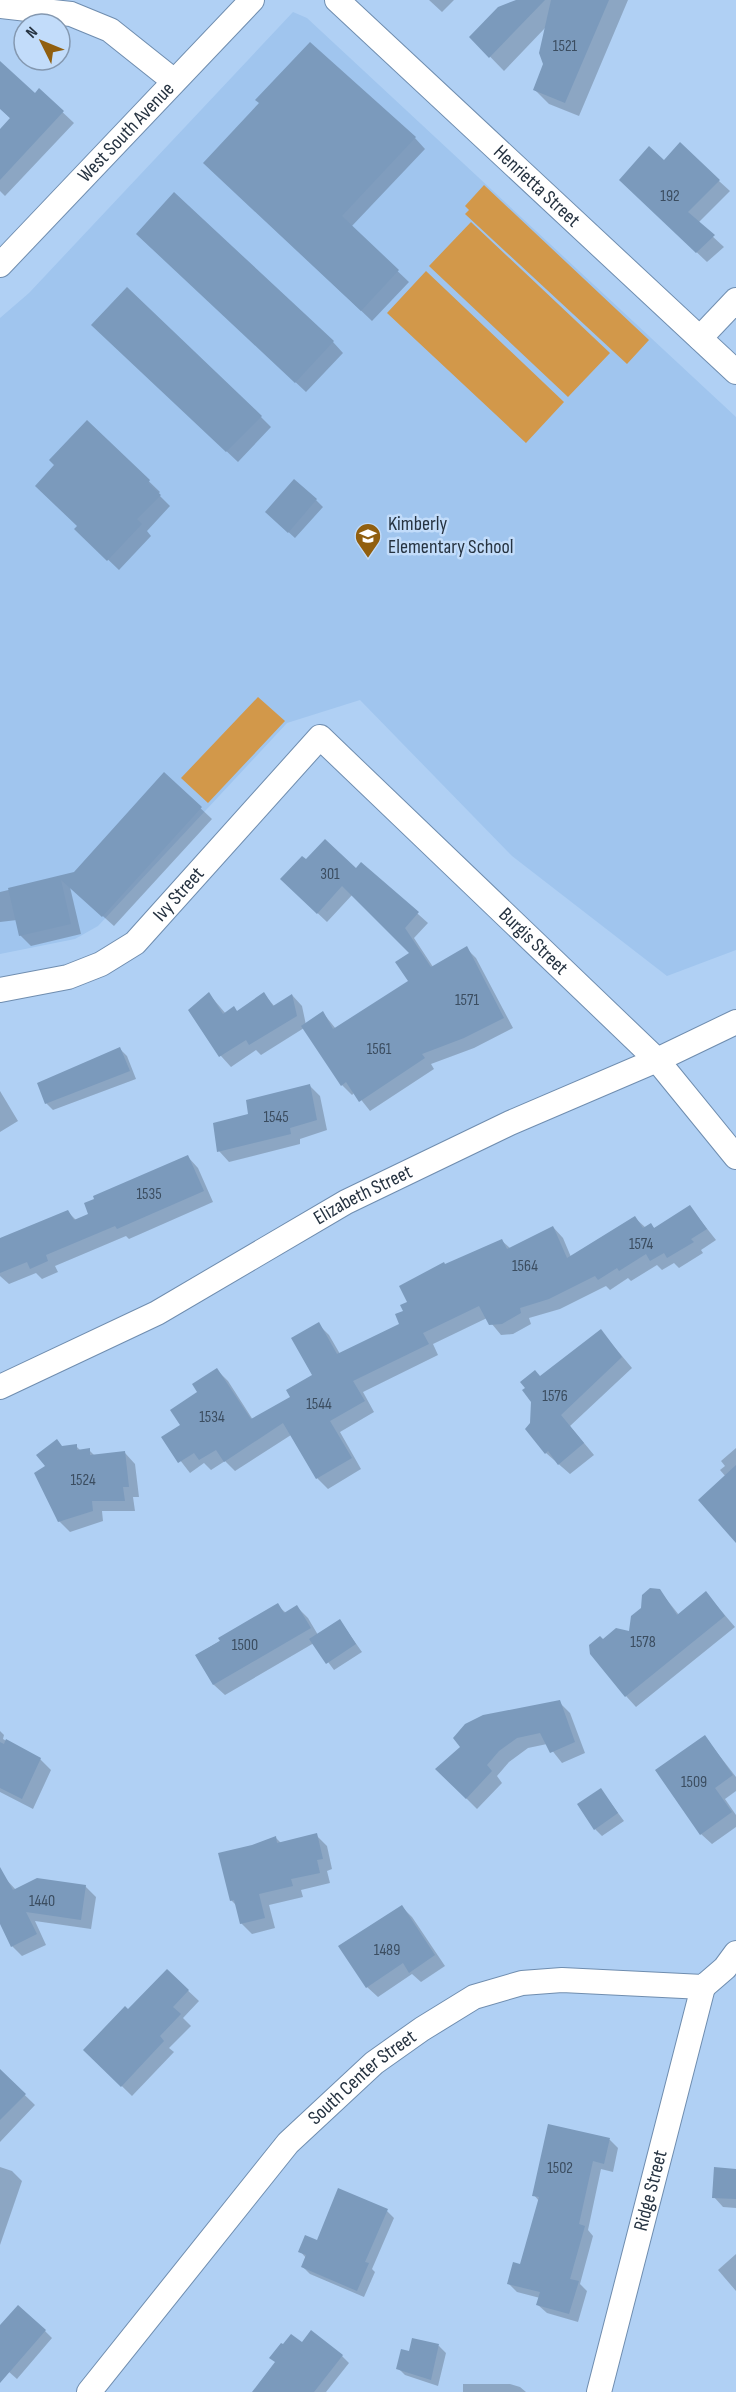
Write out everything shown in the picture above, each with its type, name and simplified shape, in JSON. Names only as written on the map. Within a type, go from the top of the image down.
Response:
[{"type":"street","name":"West South Avenue","points":[[0,265],[252,0]]},
{"type":"street","name":"Henrietta Street","points":[[337,0],[736,372]]},
{"type":"street","points":[[0,6],[70,14],[110,30],[174,81]]},
{"type":"street","points":[[700,338],[736,300]]},
{"type":"street","name":"Ivy Street","points":[[0,990],[68,977],[101,964],[135,943],[320,737]]},
{"type":"street","name":"Burgis Street","points":[[320,737],[657,1060],[736,1157]]},
{"type":"street","name":"Elizabeth Street","points":[[0,1387],[157,1313],[346,1202],[510,1123],[657,1060],[736,1022]]},
{"type":"street","points":[[704,1988],[725,1968],[736,1953]]},
{"type":"street","name":"South Center Street","points":[[89,2392],[288,2143],[374,2063],[422,2029],[474,1997],[522,1983],[562,1980],[704,1988]]},
{"type":"street","name":"Ridge Street","points":[[598,2392],[704,1988]]},
{"type":"shaded area","name":"Kimberly Elementary School","points":[[293,12],[307,18],[736,417],[736,950],[667,976],[512,856],[360,700],[287,723],[98,926],[75,939],[0,954],[0,318],[29,293]]},
{"type":"shaded area","points":[[484,185],[649,340],[627,364],[465,214],[469,210],[465,206]]},
{"type":"shaded area","points":[[471,222],[610,353],[568,397],[429,266]]},
{"type":"shaded area","points":[[426,271],[564,402],[526,443],[387,313]]},
{"type":"shaded area","points":[[258,697],[285,721],[208,803],[181,778]]},
{"type":"building","points":[[516,0],[545,0],[489,58],[469,37],[498,7]]},
{"type":"building","points":[[551,0],[609,0],[565,103],[533,90],[543,64],[539,53]]},
{"type":"building","points":[[310,42],[416,137],[342,216],[399,270],[361,311],[203,163],[259,103],[255,100]]},
{"type":"building","points":[[0,61],[35,93],[39,88],[64,111],[0,180],[0,129],[10,118],[0,109]]},
{"type":"building","points":[[680,142],[720,180],[688,212],[715,235],[696,253],[619,180],[649,146],[664,160]]},
{"type":"building","points":[[174,192],[334,341],[295,383],[136,234]]},
{"type":"building","points":[[127,287],[262,416],[226,452],[91,325]]},
{"type":"building","points":[[87,420],[150,480],[148,483],[161,495],[137,519],[142,524],[107,561],[74,529],[77,526],[35,486],[54,465],[49,460]]},
{"type":"building","points":[[294,479],[317,499],[288,533],[265,512]]},
{"type":"building","points":[[164,772],[202,807],[102,917],[61,880],[71,924],[19,936],[8,888],[74,872]]},
{"type":"building","points":[[325,839],[356,868],[361,862],[419,912],[405,928],[431,967],[467,946],[504,1018],[464,1038],[422,1054],[425,1058],[359,1102],[346,1082],[341,1086],[301,1026],[323,1011],[333,1029],[408,981],[395,962],[409,953],[342,886],[317,914],[280,879],[302,856],[306,859]]},
{"type":"building","points":[[209,992],[223,1014],[234,1006],[237,1011],[264,992],[273,1006],[292,994],[297,1016],[249,1045],[246,1040],[219,1057],[188,1010]]},
{"type":"building","points":[[120,1047],[130,1071],[45,1104],[37,1083]]},
{"type":"building","points":[[310,1084],[317,1120],[290,1128],[291,1134],[217,1152],[213,1123],[248,1114],[246,1100]]},
{"type":"building","points":[[188,1155],[204,1191],[117,1229],[115,1226],[46,1255],[48,1261],[30,1269],[27,1262],[0,1273],[0,1238],[68,1210],[74,1220],[88,1214],[84,1203],[94,1199],[93,1196]]},
{"type":"building","points":[[690,1205],[707,1229],[691,1239],[694,1242],[667,1258],[664,1253],[650,1261],[646,1254],[619,1271],[617,1268],[598,1280],[595,1276],[549,1299],[520,1308],[521,1313],[502,1324],[489,1325],[479,1306],[423,1333],[429,1344],[353,1381],[365,1401],[330,1421],[352,1458],[316,1479],[283,1423],[224,1462],[216,1450],[199,1460],[194,1453],[178,1463],[161,1437],[180,1425],[170,1410],[197,1392],[192,1384],[217,1368],[251,1419],[290,1397],[286,1390],[312,1375],[291,1338],[319,1322],[337,1354],[399,1324],[395,1314],[403,1311],[400,1305],[407,1302],[399,1286],[444,1262],[445,1264],[502,1239],[507,1249],[553,1226],[567,1258],[635,1216],[643,1228],[651,1223],[654,1228]]},
{"type":"building","points":[[601,1329],[622,1357],[561,1415],[584,1443],[558,1465],[548,1451],[545,1454],[525,1429],[530,1423],[531,1402],[522,1390],[525,1388],[520,1382],[535,1370],[540,1376]]},
{"type":"building","points":[[57,1439],[62,1446],[77,1444],[77,1450],[90,1448],[90,1455],[125,1451],[129,1487],[123,1487],[125,1501],[92,1501],[93,1511],[58,1522],[34,1473],[45,1466],[36,1455]]},
{"type":"building","points":[[736,1465],[736,1543],[698,1500]]},
{"type":"building","points":[[650,1588],[660,1589],[677,1615],[706,1591],[725,1616],[625,1697],[590,1654],[589,1645],[600,1636],[603,1639],[616,1628],[629,1631],[631,1616],[641,1608],[642,1595]]},
{"type":"building","points":[[278,1603],[284,1613],[297,1605],[311,1628],[213,1685],[195,1655],[220,1641],[218,1638]]},
{"type":"building","points":[[340,1619],[356,1644],[326,1664],[309,1639]]},
{"type":"building","points":[[560,1700],[575,1742],[550,1753],[540,1733],[517,1738],[499,1751],[487,1765],[492,1771],[466,1799],[435,1769],[460,1747],[453,1738],[465,1724],[483,1715]]},
{"type":"building","points":[[705,1735],[733,1775],[715,1788],[732,1812],[700,1835],[655,1770]]},
{"type":"building","points":[[6,1739],[41,1758],[22,1799],[0,1788],[0,1742],[4,1744]]},
{"type":"building","points":[[601,1788],[618,1813],[594,1830],[577,1804]]},
{"type":"building","points":[[317,1833],[323,1859],[317,1860],[320,1873],[291,1879],[293,1886],[259,1894],[265,1918],[240,1924],[234,1900],[230,1901],[218,1853],[252,1845],[276,1836],[277,1843]]},
{"type":"building","points":[[0,1867],[13,1890],[37,1878],[86,1885],[81,1920],[26,1912],[37,1934],[11,1947],[0,1924]]},
{"type":"building","points":[[402,1905],[435,1955],[409,1973],[403,1963],[366,1988],[338,1946]]},
{"type":"building","points":[[167,1969],[189,1990],[173,2007],[181,2014],[160,2036],[164,2041],[121,2087],[83,2050],[125,2006],[128,2009]]},
{"type":"building","points":[[0,2069],[26,2094],[0,2120]]},
{"type":"building","points":[[548,2124],[610,2138],[604,2164],[593,2161],[579,2224],[585,2226],[570,2279],[579,2281],[569,2314],[536,2305],[540,2292],[507,2284],[513,2262],[520,2264],[539,2197],[532,2196]]},
{"type":"building","points":[[714,2167],[736,2169],[736,2199],[712,2198]]},
{"type":"building","points":[[338,2188],[388,2209],[365,2262],[369,2263],[357,2291],[301,2267],[306,2255],[298,2252],[305,2235],[317,2240]]},
{"type":"building","points":[[18,2305],[46,2330],[0,2383],[0,2325]]},
{"type":"building","points":[[311,2330],[343,2355],[314,2392],[252,2392],[275,2362],[269,2358],[281,2343],[283,2344],[291,2334],[302,2342]]},
{"type":"building","points":[[412,2338],[439,2344],[431,2380],[396,2369],[401,2349],[409,2351]]},
{"type":"place","name":"Kimberly Elementary School","points":[[368,559]]}]
